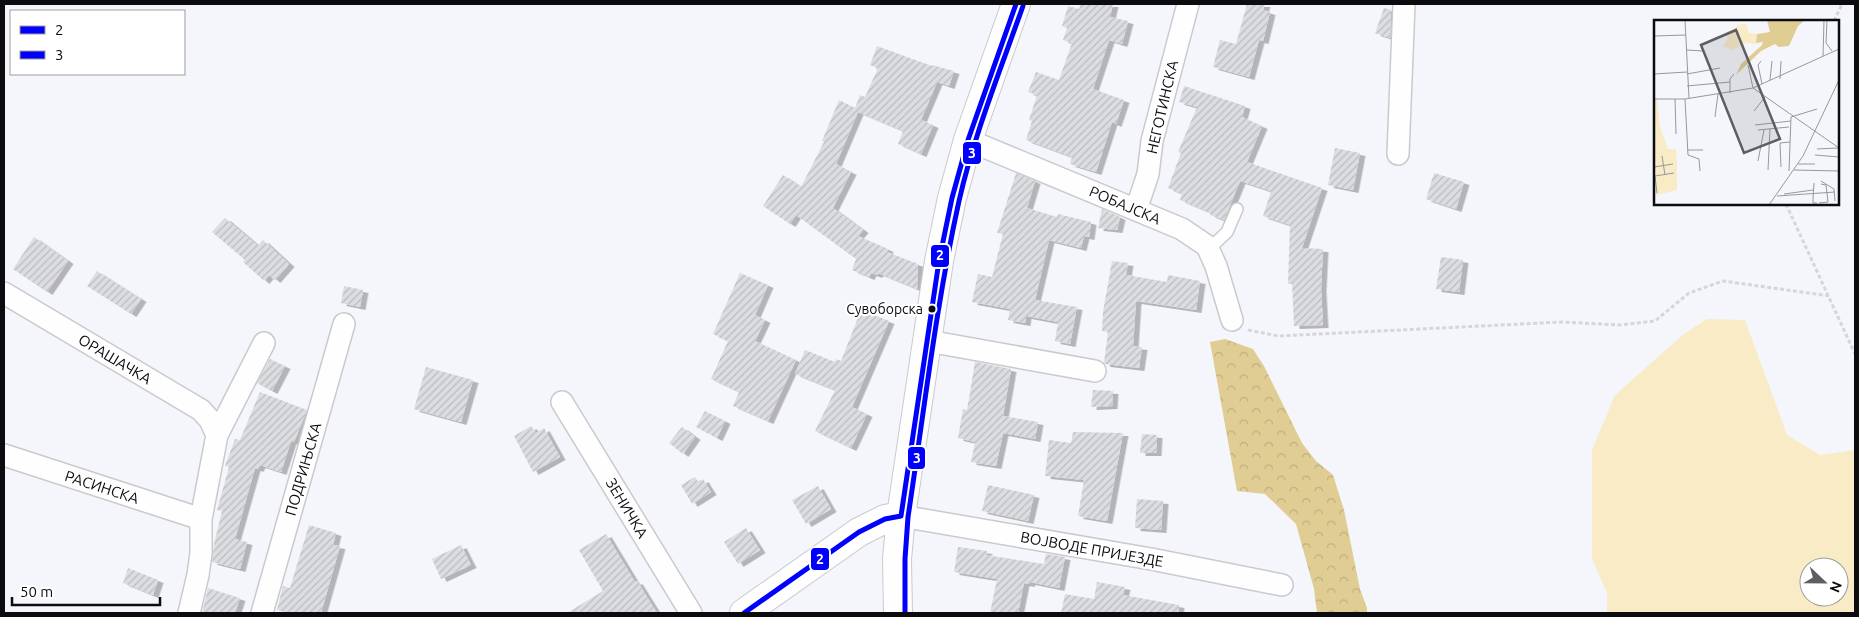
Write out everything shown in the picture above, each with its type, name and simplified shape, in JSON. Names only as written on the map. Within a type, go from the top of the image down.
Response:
[{"type":"main road","points":[[898,613],[898,559],[901,516],[939,261],[952,198],[968,140],[1016,4]]},
{"type":"main road","points":[[744,613],[859,532],[885,519],[901,516]]},
{"type":"street","name":"НЕГОТИНСКА","points":[[1136,210],[1148,174],[1152,141],[1188,4]]},
{"type":"street","points":[[1398,154],[1404,4]]},
{"type":"street","name":"РОБАЈСКА","points":[[968,140],[1182,229],[1207,246],[1216,266],[1232,320]]},
{"type":"street","name":"ОРАШАЧКА","points":[[4,293],[201,410],[210,420],[217,435]]},
{"type":"street","name":"ПОДРИЊСКА","points":[[262,613],[344,324]]},
{"type":"street","points":[[928,341],[1095,371]]},
{"type":"street","points":[[188,613],[198,575],[201,553],[200,519],[217,435],[264,343]]},
{"type":"street","name":"ЗЕНИЧКА","points":[[562,402],[691,613]]},
{"type":"street","name":"РАСИНСКА","points":[[4,454],[200,519]]},
{"type":"street","name":"ВОЈВОДЕ ПРИЈЕЗДЕ","points":[[901,516],[1282,585]]},
{"type":"lane","points":[[1208,250],[1227,232],[1237,209]]},
{"type":"path","points":[[1834,20],[1842,4]]},
{"type":"path","points":[[1786,205],[1830,296],[1855,354]]},
{"type":"path","points":[[1232,320],[1248,330],[1278,336],[1562,322],[1620,325],[1655,321],[1689,293],[1723,281],[1830,296]]},
{"type":"shaded area","points":[[1707,319],[1745,320],[1787,435],[1820,455],[1855,450],[1855,613],[1607,613],[1607,593],[1592,559],[1592,450],[1615,395],[1684,334]]},
{"type":"green space","points":[[1225,339],[1253,349],[1264,366],[1302,443],[1316,461],[1333,475],[1344,510],[1360,589],[1367,613],[1317,613],[1314,589],[1296,524],[1265,494],[1237,491],[1210,342]]},
{"type":"building","points":[[1081,4],[1113,4],[1110,17],[1128,21],[1122,44],[1109,40],[1093,89],[1124,100],[1116,124],[1112,122],[1096,172],[1070,164],[1072,157],[1026,140],[1032,121],[1029,120],[1037,95],[1028,92],[1036,72],[1059,80],[1072,43],[1063,40],[1067,28],[1062,26],[1068,6],[1079,9]]},
{"type":"building","points":[[1247,4],[1265,4],[1263,10],[1270,12],[1263,41],[1259,40],[1249,77],[1213,67],[1220,40],[1236,44]]},
{"type":"building","points":[[1384,8],[1391,10],[1390,38],[1375,33]]},
{"type":"building","points":[[877,46],[932,66],[954,71],[949,86],[937,82],[921,120],[933,125],[921,154],[898,144],[903,131],[858,112],[836,164],[851,172],[833,208],[863,230],[858,236],[888,249],[887,252],[918,264],[917,289],[878,273],[877,275],[871,273],[869,277],[852,270],[856,259],[796,215],[790,224],[763,206],[783,175],[801,187],[824,142],[822,141],[839,100],[855,108],[860,95],[865,97],[878,68],[870,65]]},
{"type":"building","points":[[1184,86],[1245,106],[1242,117],[1262,126],[1247,162],[1322,188],[1302,248],[1323,249],[1321,289],[1323,325],[1294,326],[1292,284],[1288,284],[1290,225],[1263,216],[1271,191],[1240,181],[1224,220],[1180,200],[1182,194],[1168,188],[1181,153],[1178,152],[1197,107],[1179,102]]},
{"type":"building","points":[[1335,148],[1360,153],[1353,190],[1328,185]]},
{"type":"building","points":[[1016,173],[1035,181],[1027,208],[1057,217],[1058,214],[1091,222],[1089,237],[1084,236],[1081,248],[1049,240],[1035,300],[1077,307],[1070,344],[1055,341],[1058,322],[1026,316],[1025,323],[1008,320],[1010,309],[972,302],[978,274],[992,277],[1003,234],[997,233]]},
{"type":"building","points":[[1434,173],[1464,182],[1456,209],[1426,199]]},
{"type":"building","points":[[1102,209],[1120,217],[1117,230],[1098,228]]},
{"type":"building","points":[[225,218],[258,246],[263,240],[289,264],[275,280],[269,275],[264,281],[243,262],[245,260],[212,232]]},
{"type":"building","points":[[34,237],[68,261],[47,292],[13,269]]},
{"type":"building","points":[[1441,257],[1463,260],[1459,292],[1436,289]]},
{"type":"building","points":[[1112,261],[1128,263],[1126,275],[1167,282],[1168,275],[1200,281],[1196,310],[1136,301],[1133,346],[1142,347],[1139,368],[1105,364],[1104,362],[1108,332],[1102,331],[1103,312]]},
{"type":"building","points":[[97,271],[141,299],[131,314],[87,286]]},
{"type":"building","points":[[740,273],[768,285],[755,315],[765,320],[755,341],[796,360],[768,421],[733,406],[739,392],[711,379],[728,341],[713,334]]},
{"type":"building","points":[[344,286],[363,290],[360,307],[341,303]]},
{"type":"building","points":[[861,310],[889,321],[852,407],[867,414],[851,448],[815,431],[835,390],[795,374],[805,350],[835,362],[836,359],[841,361]]},
{"type":"building","points":[[270,359],[285,366],[272,391],[257,383]]},
{"type":"building","points":[[975,362],[1011,369],[1003,416],[1038,422],[1035,439],[1003,433],[996,466],[971,462],[975,442],[958,438],[963,409],[967,410]]},
{"type":"building","points":[[426,367],[473,380],[461,422],[414,409]]},
{"type":"building","points":[[1093,390],[1113,391],[1112,406],[1091,407]]},
{"type":"building","points":[[260,392],[307,410],[294,442],[291,441],[281,472],[260,465],[258,469],[255,468],[235,539],[247,542],[240,569],[212,562],[214,544],[222,511],[217,510],[229,467],[225,466],[235,439],[240,440]]},
{"type":"building","points":[[705,411],[725,421],[717,438],[696,427]]},
{"type":"building","points":[[531,426],[536,433],[544,428],[560,457],[533,472],[514,436]]},
{"type":"building","points":[[682,427],[695,437],[683,454],[669,443]]},
{"type":"building","points":[[1073,432],[1123,433],[1107,521],[1078,516],[1084,480],[1045,476],[1049,440],[1071,443]]},
{"type":"building","points":[[1142,434],[1157,435],[1156,453],[1140,453]]},
{"type":"building","points":[[695,477],[698,482],[703,479],[711,492],[692,504],[681,485]]},
{"type":"building","points":[[988,485],[1034,495],[1028,521],[982,511]]},
{"type":"building","points":[[818,486],[831,509],[806,524],[792,500]]},
{"type":"building","points":[[1137,499],[1163,501],[1161,530],[1135,528]]},
{"type":"building","points":[[309,525],[336,533],[333,545],[340,546],[321,613],[289,613],[277,610],[283,586],[290,588]]},
{"type":"building","points":[[746,528],[760,550],[738,564],[724,542]]},
{"type":"building","points":[[606,534],[635,582],[637,581],[657,613],[567,613],[603,591],[579,550]]},
{"type":"building","points":[[461,545],[471,565],[441,579],[432,559]]},
{"type":"building","points":[[958,547],[987,551],[986,555],[1044,564],[1046,554],[1065,557],[1059,588],[1030,582],[1029,584],[1024,583],[1018,613],[990,613],[997,579],[954,572]]},
{"type":"building","points":[[128,568],[158,580],[153,595],[123,583]]},
{"type":"building","points":[[1097,582],[1125,587],[1123,595],[1179,605],[1178,613],[1061,613],[1065,594],[1094,599]]},
{"type":"building","points":[[208,588],[240,598],[235,613],[202,613]]},
{"type":"transit line","name":"2","points":[[901,516],[939,261],[952,198],[968,140],[1016,4]]},
{"type":"transit line","name":"3","points":[[905,613],[905,559],[908,517],[937,319],[951,240],[972,152],[1023,6]]},
{"type":"transit line","name":"2","points":[[744,613],[859,532],[885,519],[901,516]]},
{"type":"place","name":"Сувоборска","points":[[932,309]]}]
